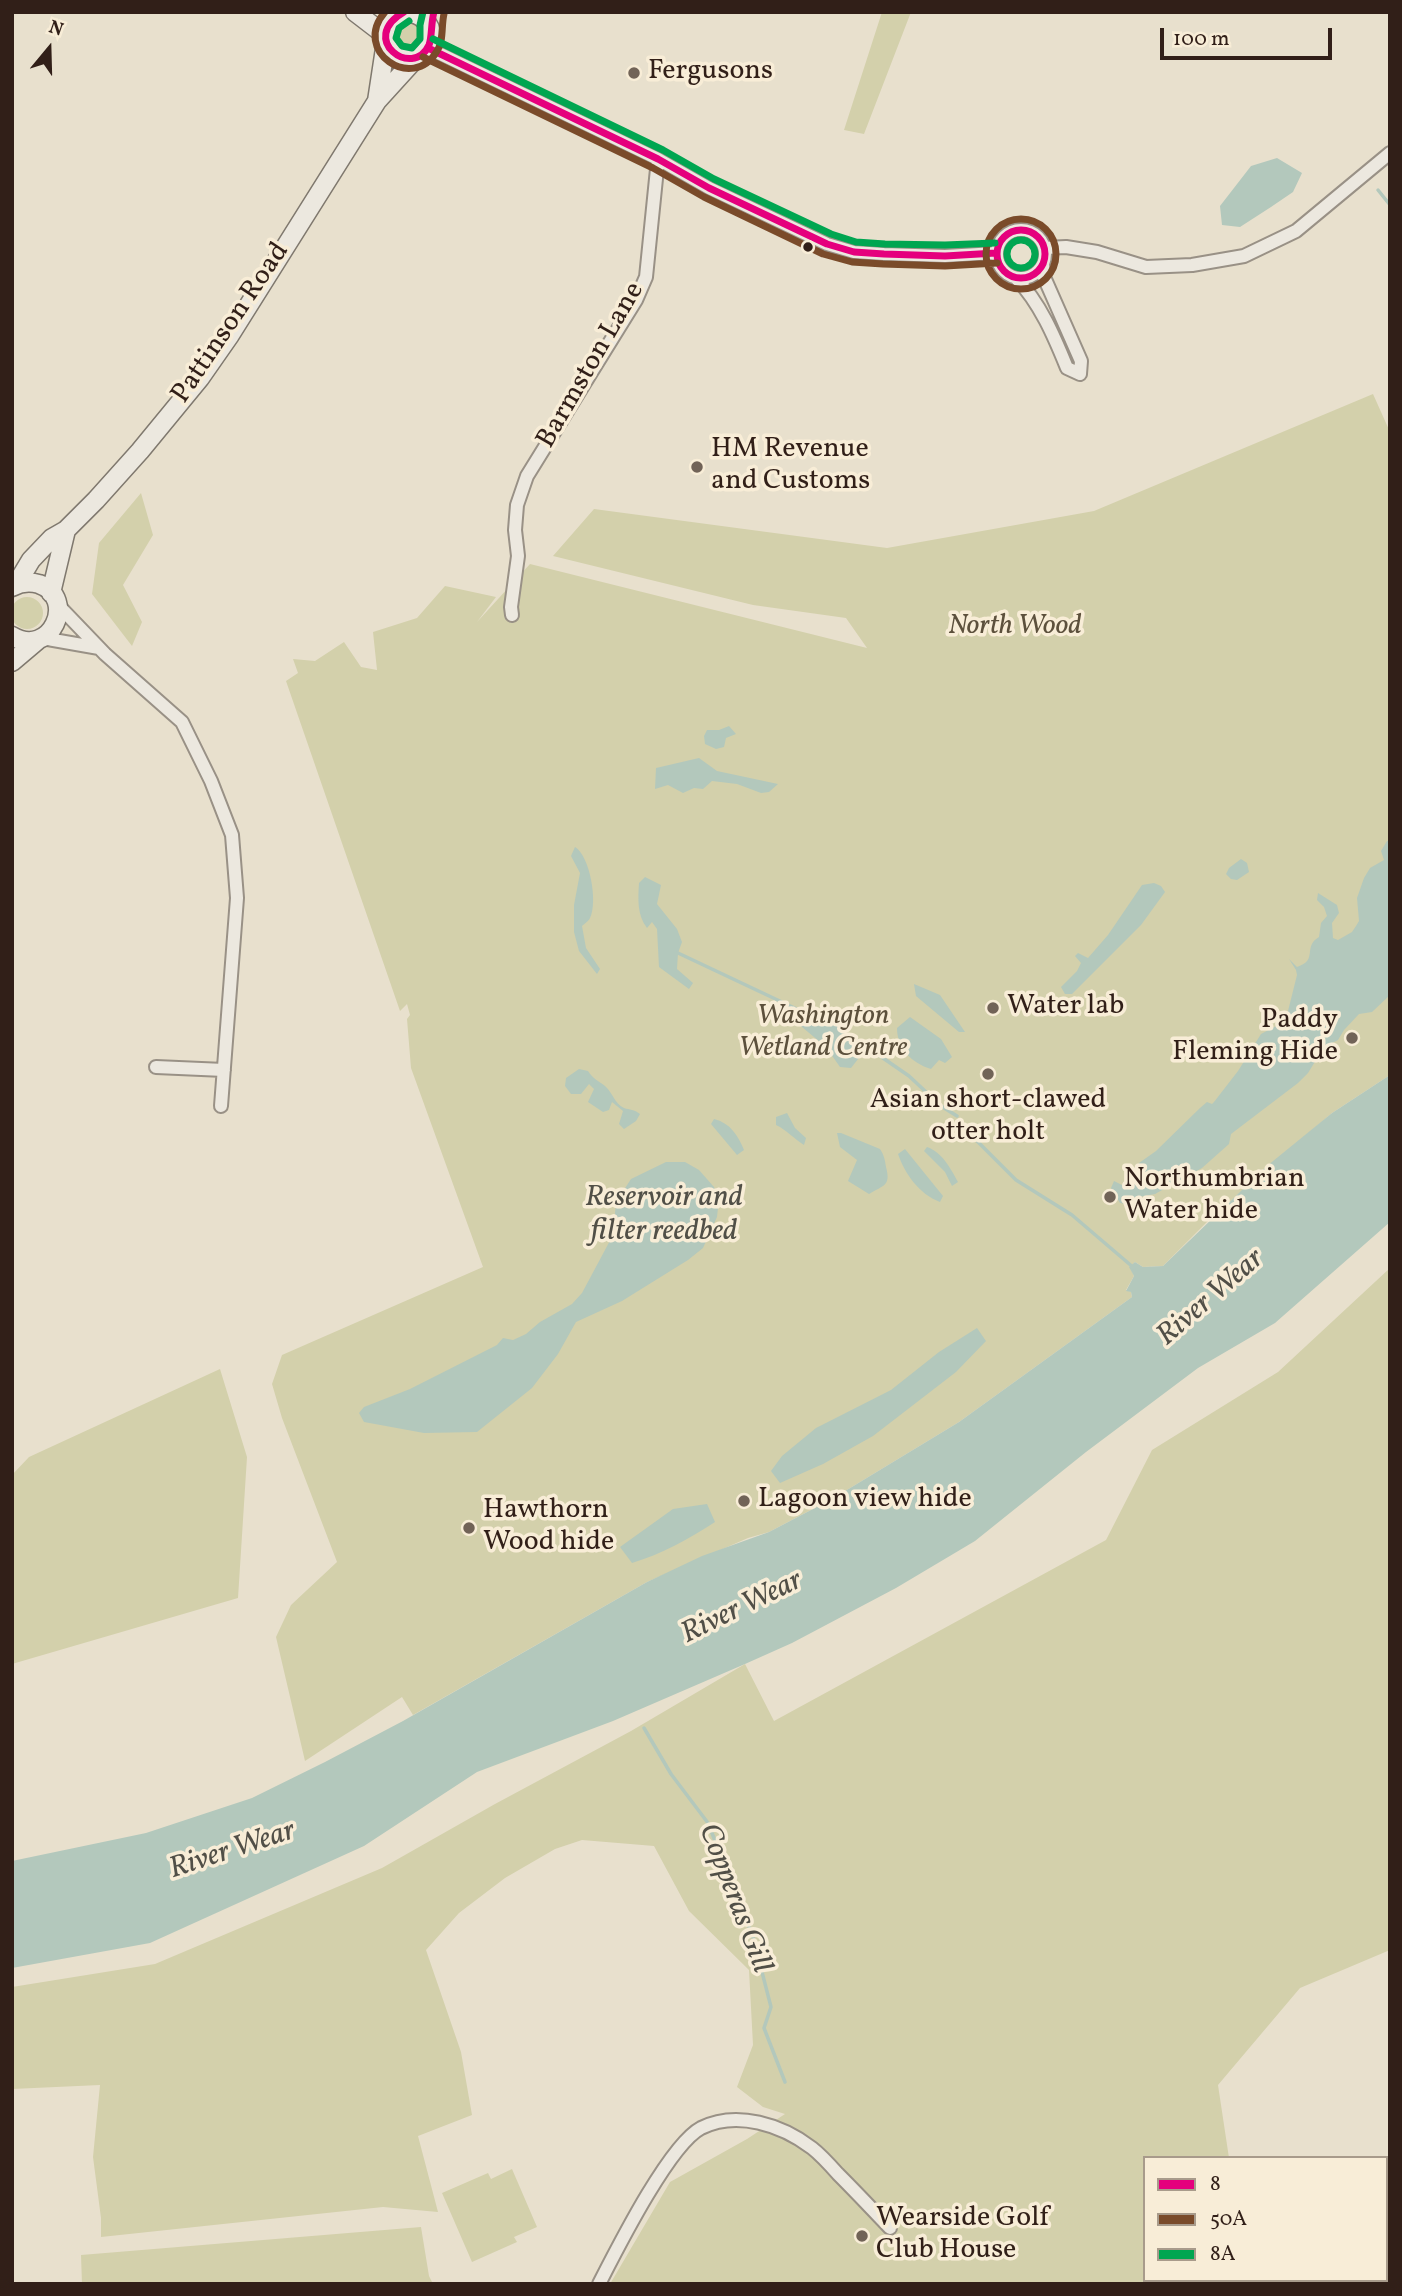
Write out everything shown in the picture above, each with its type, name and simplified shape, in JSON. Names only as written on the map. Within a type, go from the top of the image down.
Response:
[{"type":"street","points":[[355,12],[386,38]]},
{"type":"street","points":[[361,12],[401,14],[418,15],[432,20],[431,37],[422,52],[407,59],[398,57],[389,49],[386,38],[387,27],[401,14]]},
{"type":"street","name":"Pattinson Road","points":[[377,101],[386,38]]},
{"type":"street","points":[[422,52],[658,159],[709,188],[810,237],[854,252],[945,256],[996,253]]},
{"type":"street","name":"Pattinson Road","points":[[14,586],[31,560],[51,538],[65,530],[140,451],[200,378],[230,335],[377,101],[422,52]]},
{"type":"street","points":[[1045,247],[1097,252],[1146,267],[1192,265],[1244,256],[1296,231],[1390,153]]},
{"type":"street","name":"Barmston Lane","points":[[512,615],[518,556],[515,530],[517,505],[527,476],[636,300],[646,277],[658,159]]},
{"type":"street","points":[[1022,229],[1036,235],[1045,247],[1044,277],[1081,361],[1080,374],[1067,368],[1035,301],[1016,278],[1000,266],[996,253],[1002,239],[1014,230],[1022,229]]},
{"type":"street","points":[[1016,278],[1032,276],[1043,264]]},
{"type":"street","points":[[12,662],[56,624],[54,598],[65,530]]},
{"type":"street","points":[[14,586],[25,582],[35,583],[54,598],[99,648],[182,722],[211,781],[232,835],[237,898],[221,1106]]},
{"type":"street","points":[[12,636],[28,641],[40,639],[99,648]]},
{"type":"street","points":[[156,1067],[224,1070]]},
{"type":"street","points":[[599,2284],[630,2224],[676,2153],[700,2129],[726,2121],[751,2121],[775,2127],[813,2148],[890,2228]]},
{"type":"green space","points":[[882,12],[911,12],[864,134],[844,130]]},
{"type":"green space","points":[[408,22],[418,26],[422,36],[418,46],[408,50],[398,46],[394,36],[398,26]]},
{"type":"green space","name":"Washington Wetland Centre","points":[[1373,394],[1390,432],[1390,1075],[1332,1113],[1212,1217],[1163,1266],[1143,1267],[1135,1262],[1130,1267],[1134,1276],[1126,1290],[1131,1292],[1132,1297],[959,1422],[832,1499],[769,1532],[748,1538],[647,1582],[413,1715],[402,1697],[305,1761],[276,1637],[291,1605],[337,1562],[282,1418],[272,1384],[282,1355],[483,1267],[411,1068],[407,1019],[410,1015],[407,1004],[400,1011],[286,681],[298,673],[293,659],[315,661],[344,642],[361,667],[377,670],[373,632],[417,618],[445,586],[496,597],[477,622],[530,564],[867,648],[846,618],[753,605],[553,556],[594,509],[887,548],[1094,511]]},
{"type":"green space","points":[[141,493],[153,535],[123,585],[142,622],[132,646],[92,594],[99,543]]},
{"type":"green space","points":[[27,597],[39,601],[43,613],[39,625],[27,629],[15,625],[11,613],[15,601]]},
{"type":"green space","points":[[1390,1268],[1390,1950],[1300,1988],[1218,2085],[1229,2156],[1143,2156],[1143,2282],[1247,2284],[610,2284],[670,2182],[747,2139],[785,2114],[763,2107],[737,2087],[753,2045],[749,1970],[689,1911],[654,1846],[582,1840],[555,1849],[505,1878],[459,1913],[426,1950],[461,2052],[472,2115],[418,2136],[438,2212],[383,2207],[101,2237],[93,2157],[100,2085],[12,2089],[12,1987],[155,1964],[382,1868],[631,1731],[745,1664],[774,1721],[1106,1540],[1152,1450],[1278,1372]]},
{"type":"green space","points":[[220,1369],[247,1457],[238,1598],[12,1664],[12,1475],[29,1457]]},
{"type":"green space","points":[[512,2169],[537,2227],[514,2237],[517,2242],[472,2262],[442,2193],[488,2173],[491,2179]]},
{"type":"green space","points":[[421,2227],[429,2276],[433,2284],[82,2284],[81,2255]]},
{"type":"water","points":[[1277,158],[1302,173],[1293,192],[1240,227],[1222,225],[1220,206],[1251,166]]},
{"type":"water","points":[[729,726],[736,734],[726,738],[724,747],[716,749],[705,744],[704,736],[707,730],[719,730]]},
{"type":"water","points":[[699,758],[717,771],[778,784],[769,792],[761,793],[737,784],[712,781],[703,789],[694,788],[683,793],[668,785],[655,789],[656,768]]},
{"type":"water","points":[[1390,840],[1390,995],[1372,1012],[1359,1014],[1338,1040],[1324,1047],[1308,1073],[1298,1083],[1231,1134],[1229,1144],[1202,1168],[1155,1194],[1129,1199],[1125,1204],[1120,1203],[1111,1188],[1114,1181],[1122,1185],[1139,1163],[1156,1151],[1200,1108],[1207,1102],[1212,1104],[1238,1071],[1261,1034],[1278,1025],[1287,1015],[1297,975],[1289,959],[1297,967],[1307,961],[1311,945],[1319,937],[1321,923],[1327,916],[1324,907],[1317,900],[1318,893],[1337,905],[1339,913],[1332,923],[1333,938],[1338,940],[1352,932],[1359,921],[1357,898],[1364,878],[1370,868],[1384,860],[1381,851]]},
{"type":"water","points":[[575,847],[585,860],[593,891],[592,911],[582,926],[586,948],[600,969],[597,974],[579,951],[574,932],[574,905],[580,873],[571,856]]},
{"type":"water","points":[[1241,859],[1247,863],[1249,872],[1237,880],[1231,879],[1226,874],[1229,868]]},
{"type":"water","points":[[645,877],[661,885],[657,904],[677,929],[682,942],[677,969],[693,983],[689,989],[659,967],[657,929],[652,922],[647,928],[639,907],[639,883]]},
{"type":"water","points":[[1154,883],[1161,886],[1165,892],[1141,925],[1072,994],[1065,994],[1061,987],[1081,963],[1075,956],[1078,953],[1088,958],[1108,935],[1142,885]]},
{"type":"water","points":[[914,984],[940,995],[965,1032],[959,1032],[916,996]]},
{"type":"water","points":[[807,1006],[824,1024],[839,1026],[851,1036],[857,1052],[862,1054],[851,1068],[840,1067],[826,1047],[796,1022]]},
{"type":"water","points":[[910,1017],[941,1039],[952,1057],[945,1063],[939,1060],[931,1069],[912,1059],[903,1049],[897,1028]]},
{"type":"water","points":[[579,1069],[588,1071],[621,1106],[640,1114],[636,1121],[624,1129],[619,1124],[623,1111],[612,1102],[609,1110],[603,1112],[588,1102],[594,1089],[589,1084],[581,1094],[571,1094],[565,1086],[566,1078]]},
{"type":"water","name":"River Wear","points":[[1390,1075],[1390,1222],[1275,1323],[1198,1368],[1086,1452],[975,1541],[896,1588],[792,1643],[613,1721],[477,1772],[364,1846],[150,1943],[12,1968],[12,1861],[146,1833],[252,1798],[403,1721],[647,1582],[702,1556],[769,1532],[832,1499],[959,1422],[1132,1297],[1131,1292],[1126,1291],[1134,1276],[1129,1267],[1135,1262],[1143,1267],[1163,1266],[1267,1166],[1332,1113]]},
{"type":"water","points":[[787,1113],[795,1128],[806,1138],[804,1145],[776,1125],[776,1117]]},
{"type":"water","points":[[714,1119],[733,1130],[744,1150],[737,1155],[711,1124]]},
{"type":"water","points":[[837,1133],[880,1149],[888,1178],[882,1187],[869,1194],[848,1181],[857,1160],[840,1147]]},
{"type":"water","points":[[927,1147],[942,1157],[958,1182],[952,1186],[945,1172],[924,1151]]},
{"type":"water","points":[[905,1149],[943,1196],[940,1202],[919,1189],[909,1176],[898,1154]]},
{"type":"water","name":"Reservoir and filter reedbed","points":[[666,1162],[685,1162],[699,1170],[714,1187],[719,1199],[717,1217],[703,1248],[622,1301],[576,1322],[558,1354],[532,1388],[477,1432],[424,1433],[364,1422],[359,1413],[364,1407],[410,1389],[497,1345],[503,1338],[513,1340],[526,1334],[540,1322],[572,1304],[582,1293],[613,1235],[616,1202],[631,1179]]},
{"type":"water","points":[[977,1328],[986,1341],[956,1372],[873,1436],[823,1464],[780,1483],[771,1471],[782,1456],[816,1428],[891,1390],[939,1352]]},
{"type":"water","points":[[707,1504],[715,1522],[675,1546],[632,1563],[620,1547],[673,1509]]},
{"type":"waterway","points":[[1378,190],[1390,205]]},
{"type":"waterway","points":[[678,953],[803,1012]]},
{"type":"waterway","points":[[851,1036],[909,1076],[941,1106],[957,1116]]},
{"type":"waterway","points":[[966,1130],[1016,1180],[1072,1215],[1134,1268]]},
{"type":"waterway","name":"Copperas Gill","points":[[644,1728],[671,1774],[708,1823],[753,1937],[771,2007],[764,2028],[785,2082]]},
{"type":"transit line","name":"50A","points":[[385,12],[376,27],[375,40],[380,53],[389,62],[414,68],[426,63],[437,51],[441,43],[444,14]]},
{"type":"transit line","name":"8","points":[[404,12],[391,23],[386,33],[387,44],[393,52],[412,58],[421,55],[429,45],[434,12]]},
{"type":"transit line","name":"8A","points":[[409,21],[399,28],[396,38],[402,46],[412,48],[420,39],[423,12]]},
{"type":"transit line","name":"8A","points":[[433,39],[831,234],[856,242],[885,244],[995,243]]},
{"type":"transit line","name":"8","points":[[428,48],[827,244],[854,252],[884,254],[945,256],[996,253]]},
{"type":"transit line","name":"50A","points":[[423,57],[823,254],[852,262],[883,264],[945,266],[997,263]]},
{"type":"transit line","name":"50A","points":[[1021,219],[1046,229],[1056,254],[1046,279],[1021,289],[996,279],[986,254],[996,229],[1021,219]]},
{"type":"transit line","name":"8","points":[[1021,230],[1038,237],[1045,254],[1038,271],[1021,278],[1004,271],[997,254],[1004,237],[1021,230]]},
{"type":"transit line","name":"8A","points":[[1021,240],[1031,244],[1035,254],[1031,264],[1021,268],[1011,264],[1007,254],[1011,244],[1021,240]]},
{"type":"place","name":"Fergusons","points":[[634,73]]},
{"type":"place","name":"HM Revenue and Customs","points":[[697,467]]},
{"type":"place","name":"Water lab","points":[[993,1008]]},
{"type":"place","name":"Paddy Fleming Hide","points":[[1352,1038]]},
{"type":"place","name":"Asian short-clawed otter holt","points":[[988,1074]]},
{"type":"place","name":"Northumbrian Water hide","points":[[1110,1197]]},
{"type":"place","name":"Lagoon view hide","points":[[744,1501]]},
{"type":"place","name":"Hawthorn Wood hide","points":[[469,1528]]},
{"type":"place","name":"Wearside Golf Club House","points":[[862,2236]]},
{"type":"park label","name":"North Wood","points":[[1015,628]]}]
